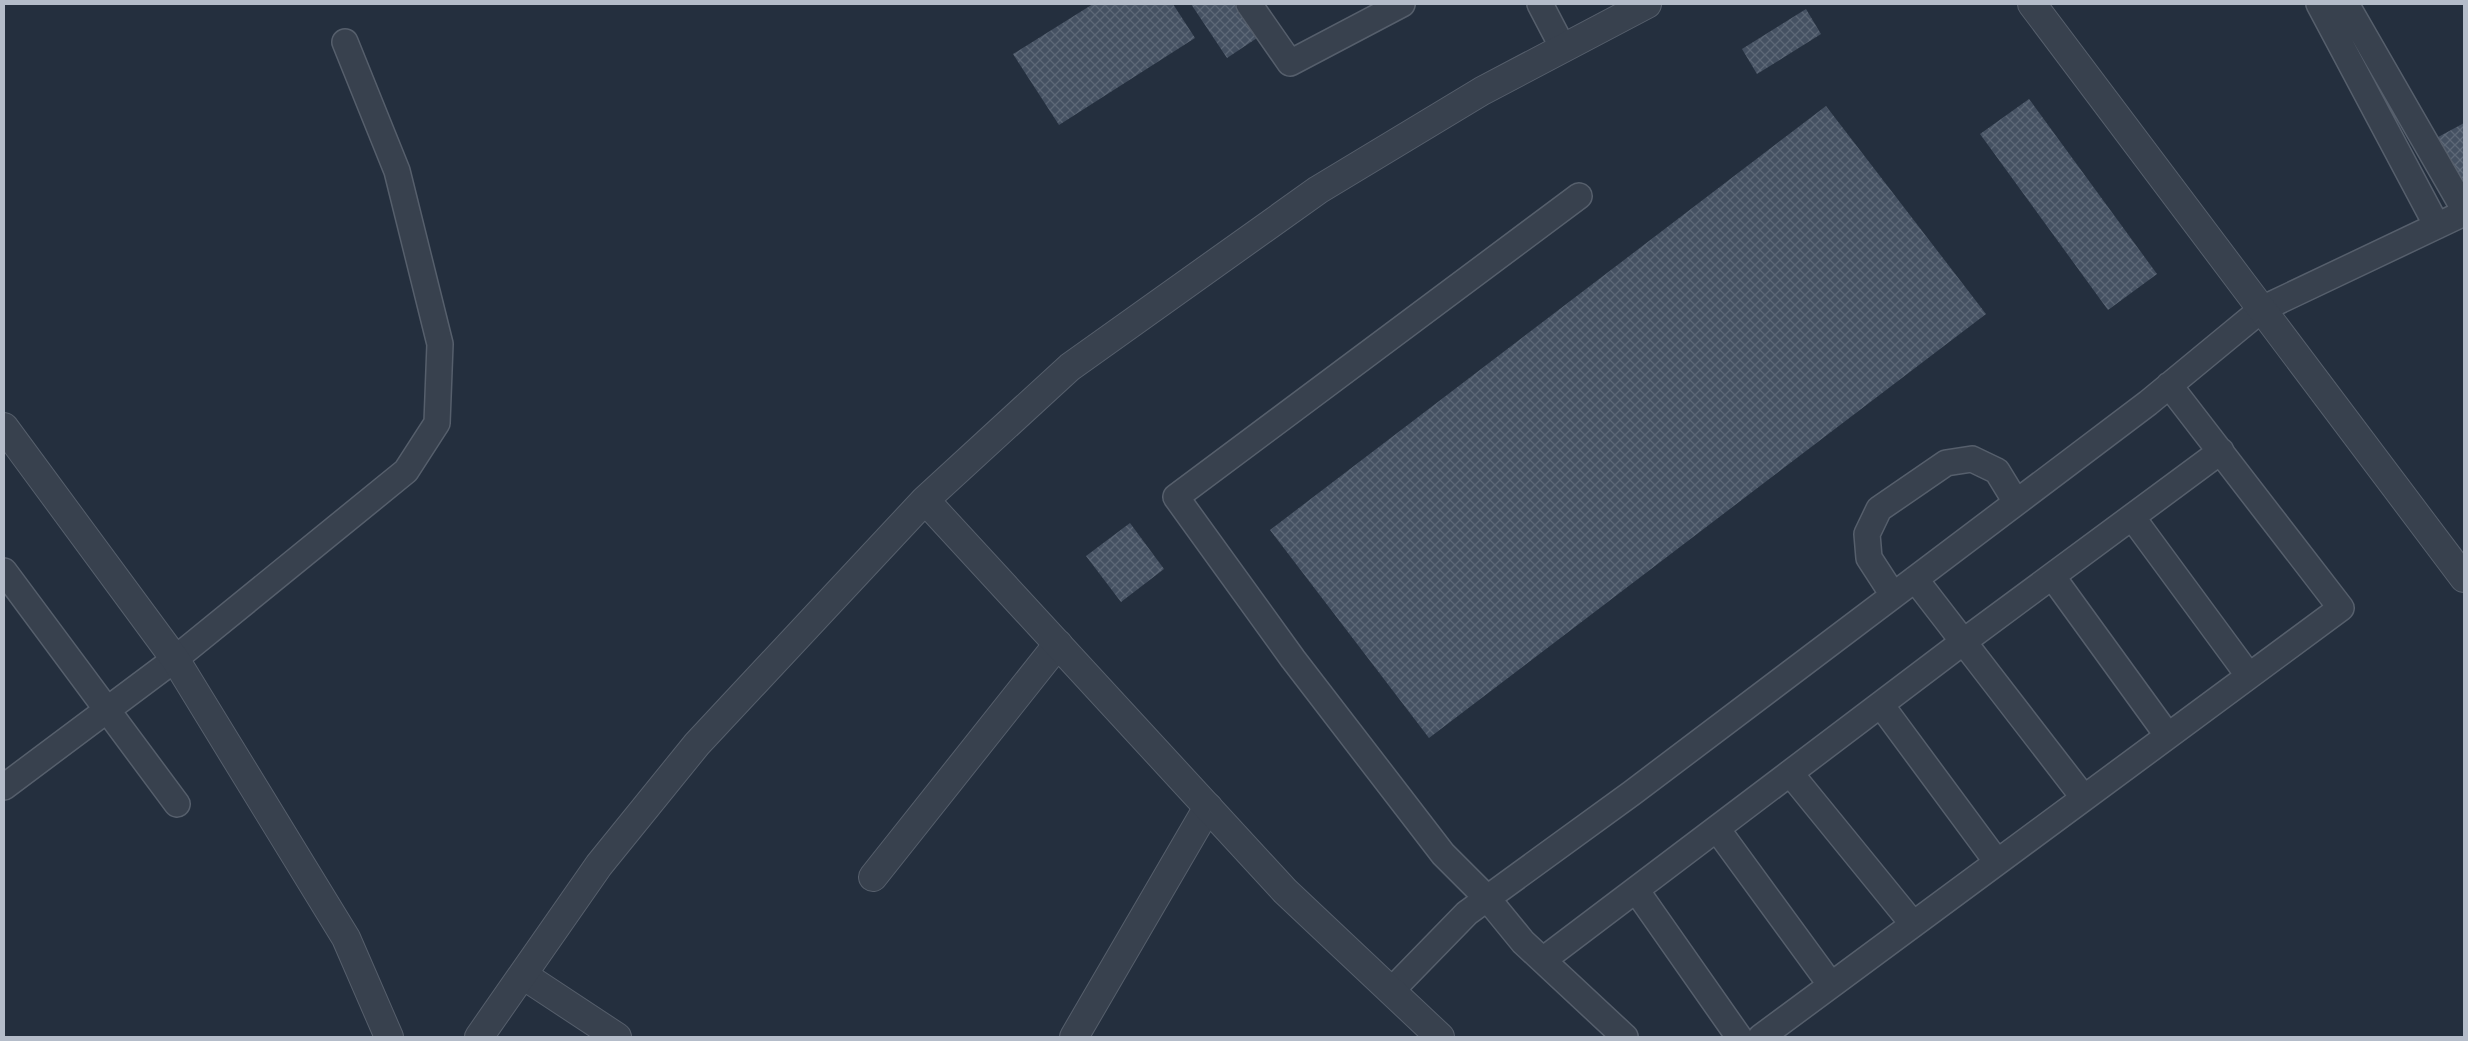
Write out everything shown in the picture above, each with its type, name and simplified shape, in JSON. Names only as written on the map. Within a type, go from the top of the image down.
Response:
[{"type":"street","points":[[480,1037],[599,864],[697,744],[925,500],[1070,367],[1318,190],[1482,91],[1647,4]]},
{"type":"street","points":[[2032,4],[2464,578]]},
{"type":"street","points":[[4,427],[175,659],[346,938],[389,1037]]},
{"type":"street","points":[[925,500],[1285,891],[1440,1037]]},
{"type":"street","points":[[873,877],[1058,644]]},
{"type":"street","points":[[1074,1037],[1208,807]]},
{"type":"street","points":[[523,975],[617,1037]]},
{"type":"lane","points":[[1249,4],[1290,64],[1402,4]]},
{"type":"lane","points":[[2319,4],[2436,226]]},
{"type":"lane","points":[[2346,4],[2464,209]]},
{"type":"lane","points":[[1544,10],[1563,48]]},
{"type":"lane","points":[[4,787],[107,712],[175,659],[406,471],[437,423],[440,344],[397,171],[345,42]]},
{"type":"lane","points":[[1578,196],[1176,497],[1293,659],[1443,854],[1487,898],[1523,942],[1625,1037]]},
{"type":"lane","points":[[1391,991],[1467,913],[1632,794],[1915,579],[2169,385],[2262,309],[2464,214]]},
{"type":"lane","points":[[1761,1037],[1830,984],[2341,608],[2169,385]]},
{"type":"lane","points":[[1543,960],[1963,642],[2221,451]]},
{"type":"lane","points":[[1893,595],[1869,558],[1867,534],[1879,509],[1946,463],[1972,459],[1997,471],[2016,502]]},
{"type":"lane","points":[[2132,517],[2248,676]]},
{"type":"lane","points":[[4,571],[177,804]]},
{"type":"lane","points":[[2052,576],[2168,736]]},
{"type":"lane","points":[[1915,579],[2084,798]]},
{"type":"lane","points":[[1881,705],[1996,862]]},
{"type":"lane","points":[[1790,773],[1913,924]]},
{"type":"lane","points":[[1717,829],[1830,984]]},
{"type":"lane","points":[[1636,890],[1738,1037]]},
{"type":"building","points":[[1093,4],[1173,4],[1195,38],[1059,125],[1013,54]]},
{"type":"building","points":[[1191,4],[1234,4],[1257,38],[1227,58]]},
{"type":"building","points":[[1806,9],[1821,34],[1757,74],[1742,49]]},
{"type":"building","points":[[2029,99],[2157,274],[2108,310],[1980,134]]},
{"type":"building","points":[[1826,106],[1986,314],[1429,738],[1270,530]]},
{"type":"building","points":[[2464,123],[2464,182],[2455,188],[2429,142]]},
{"type":"building","points":[[1130,523],[1164,569],[1121,602],[1086,556]]}]
